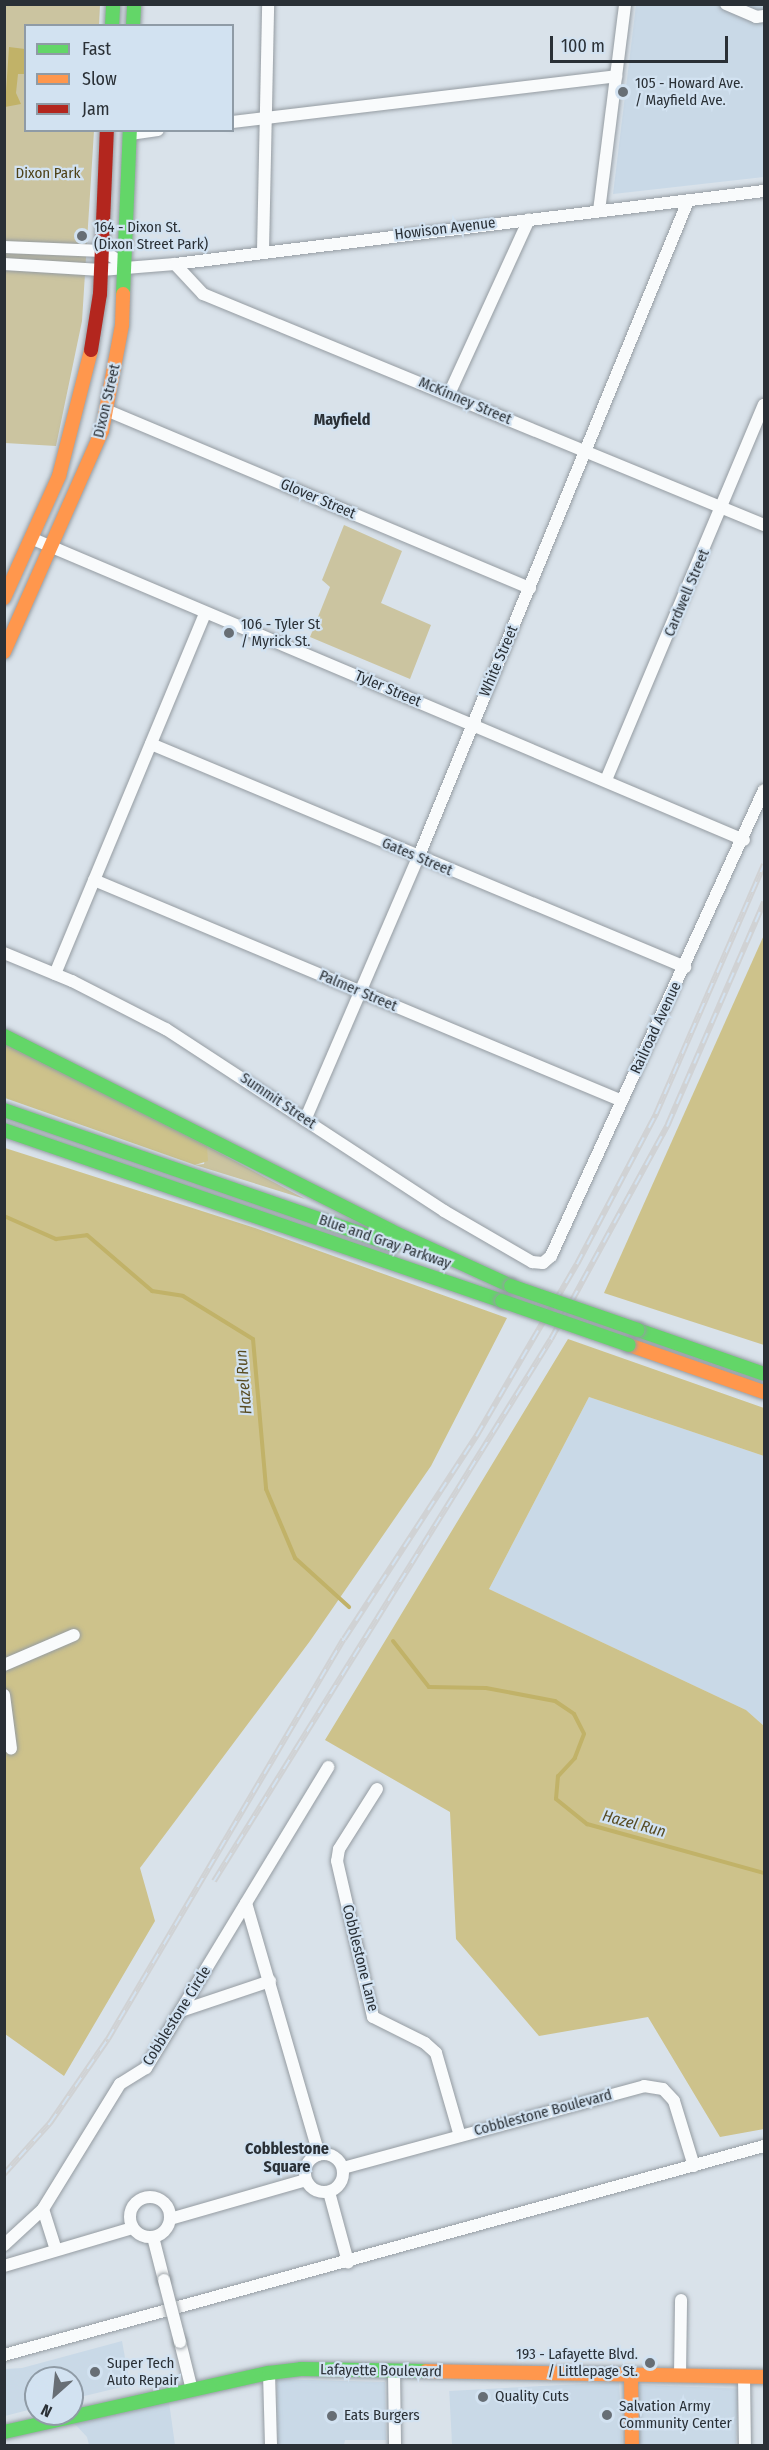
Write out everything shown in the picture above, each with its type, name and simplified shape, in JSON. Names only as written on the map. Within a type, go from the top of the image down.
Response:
[{"type":"main road","points":[[112,24],[113,4]]},
{"type":"main road","points":[[133,24],[134,4]]},
{"type":"main road","name":"Dixon Street","points":[[4,598],[33,538],[65,458],[83,398],[96,335],[103,251],[107,132]]},
{"type":"main road","name":"Dixon Street","points":[[4,652],[90,465],[106,410],[122,325],[130,132]]},
{"type":"main road","points":[[4,1036],[392,1231],[511,1286]]},
{"type":"main road","name":"Blue and Gray Parkway","points":[[4,1110],[765,1374]]},
{"type":"main road","name":"Blue and Gray Parkway","points":[[4,1130],[765,1392]]},
{"type":"main road","name":"Lafayette Boulevard","points":[[4,2432],[269,2373],[394,2371],[765,2377]]},
{"type":"main road","points":[[631,2375],[632,2445]]},
{"type":"street","points":[[263,251],[268,4]]},
{"type":"street","points":[[599,211],[625,4]]},
{"type":"street","points":[[726,4],[756,17],[765,16]]},
{"type":"street","points":[[234,122],[616,76]]},
{"type":"street","name":"Howison Avenue","points":[[125,265],[175,264],[263,251],[765,191]]},
{"type":"street","name":"White Street","points":[[305,1120],[418,858],[688,201]]},
{"type":"street","points":[[449,394],[529,219]]},
{"type":"street","points":[[4,247],[103,251],[125,265]]},
{"type":"street","points":[[4,264],[101,270],[125,265]]},
{"type":"street","name":"McKinney Street","points":[[175,264],[203,294],[765,525]]},
{"type":"street","name":"Cardwell Street","points":[[606,780],[765,405]]},
{"type":"street","name":"Glover Street","points":[[106,410],[530,588]]},
{"type":"street","name":"Tyler Street","points":[[33,538],[744,840]]},
{"type":"street","points":[[56,974],[206,613]]},
{"type":"street","name":"Gates Street","points":[[151,744],[418,858],[685,967]]},
{"type":"street","name":"Railroad Avenue","points":[[543,1263],[551,1256],[765,790]]},
{"type":"street","name":"Palmer Street","points":[[94,880],[622,1101]]},
{"type":"street","name":"Summit Street","points":[[4,953],[56,974],[166,1029],[444,1211],[532,1262],[543,1263]]},
{"type":"street","points":[[4,1665],[74,1635]]},
{"type":"street","points":[[4,1695],[11,1749]]},
{"type":"street","name":"Cobblestone Circle","points":[[4,2245],[43,2209],[120,2084],[146,2068],[328,1767]]},
{"type":"street","name":"Cobblestone Lane","points":[[377,1789],[339,1849],[338,1861],[373,2017],[425,2043],[436,2053],[460,2136]]},
{"type":"street","points":[[246,1903],[319,2155]]},
{"type":"street","points":[[181,2012],[270,1981]]},
{"type":"street","name":"Cobblestone Boulevard","points":[[343,2168],[653,2086],[663,2089],[674,2101],[694,2166]]},
{"type":"street","points":[[4,2355],[765,2146]]},
{"type":"street","points":[[319,2155],[336,2158],[343,2168],[342,2180],[329,2192]]},
{"type":"street","points":[[319,2155],[305,2168],[306,2180],[313,2189],[329,2192]]},
{"type":"street","points":[[170,2219],[161,2201],[142,2198],[130,2213],[132,2228],[141,2235],[153,2237],[165,2230],[170,2219],[306,2180]]},
{"type":"street","points":[[329,2192],[348,2262]]},
{"type":"street","points":[[43,2209],[56,2250]]},
{"type":"street","points":[[4,2266],[132,2228]]},
{"type":"street","points":[[153,2237],[192,2390]]},
{"type":"street","points":[[680,2375],[681,2300]]},
{"type":"street","points":[[394,2371],[395,2445]]},
{"type":"street","points":[[269,2373],[271,2445]]},
{"type":"street","points":[[744,2377],[745,2445]]},
{"type":"shaded area","points":[[636,5],[764,5],[764,177],[613,194]]},
{"type":"shaded area","points":[[9,47],[24,49],[24,74],[18,74],[16,93],[21,104],[5,107]]},
{"type":"shaded area","points":[[764,935],[764,1345],[604,1293]]},
{"type":"shaded area","points":[[5,1043],[207,1146],[208,1161],[195,1165],[5,1098]]},
{"type":"shaded area","points":[[5,1148],[255,1228],[507,1318],[431,1466],[310,1641],[140,1868],[155,1921],[64,2076],[5,2034]]},
{"type":"shaded area","points":[[568,1339],[764,1408],[764,1456],[589,1397],[489,1589],[746,1710],[764,1726],[764,2129],[720,2137],[648,2017],[539,2036],[456,1939],[450,1812],[325,1740]]},
{"type":"shaded area","points":[[589,1397],[764,1456],[764,1726],[746,1710],[489,1589]]},
{"type":"shaded area","points":[[122,2341],[130,2385],[84,2396],[84,2366],[29,2366]]},
{"type":"shaded area","points":[[24,2367],[24,2411],[5,2416],[5,2369]]},
{"type":"shaded area","points":[[277,2379],[385,2382],[386,2440],[345,2440],[344,2445],[278,2445]]},
{"type":"shaded area","points":[[619,2382],[622,2445],[452,2446],[449,2391]]},
{"type":"shaded area","points":[[640,2385],[738,2388],[736,2446],[638,2445]]},
{"type":"shaded area","points":[[169,2402],[175,2445],[89,2445],[87,2437],[77,2426],[84,2426],[84,2421]]},
{"type":"green space","name":"Dixon Park","points":[[5,5],[100,5],[99,24],[24,24],[24,132],[94,132],[82,321],[56,446],[5,443]]},
{"type":"green space","points":[[344,525],[402,551],[381,603],[431,625],[410,679],[310,637],[330,587],[322,580]]},
{"type":"green space","points":[[207,1146],[305,1199],[195,1165],[204,1164]]},
{"type":"waterway","name":"Hazel Run","points":[[4,1216],[56,1239],[87,1235],[152,1291],[183,1296],[253,1339],[266,1489],[295,1558],[349,1607]]},
{"type":"waterway","name":"Hazel Run","points":[[393,1641],[429,1687],[486,1688],[555,1701],[574,1714],[584,1734],[575,1758],[558,1776],[556,1799],[587,1824],[764,1873]]},
{"type":"railway","points":[[4,2174],[50,2123],[108,2039],[344,1639],[477,1435],[577,1264],[656,1114],[764,864]]},
{"type":"railway","points":[[214,1881],[551,1339],[668,1124],[764,902]]},
{"type":"traffic: fast","points":[[112,24],[113,4]]},
{"type":"traffic: fast","points":[[133,24],[134,4]]},
{"type":"traffic: fast","points":[[123,294],[130,132]]},
{"type":"traffic: fast","points":[[4,1036],[391,1231],[511,1286]]},
{"type":"traffic: fast","points":[[4,1110],[394,1245]]},
{"type":"traffic: fast","points":[[4,1130],[502,1301]]},
{"type":"traffic: fast","points":[[511,1286],[638,1330]]},
{"type":"traffic: fast","points":[[502,1301],[629,1345]]},
{"type":"traffic: fast","points":[[638,1330],[764,1374]]},
{"type":"traffic: fast","points":[[4,2432],[269,2373],[301,2369],[426,2371]]},
{"type":"traffic: slow","points":[[4,652],[102,431],[122,325],[123,294]]},
{"type":"traffic: slow","points":[[4,598],[59,476],[91,350]]},
{"type":"traffic: slow","points":[[629,1345],[764,1392]]},
{"type":"traffic: slow","points":[[426,2371],[764,2377]]},
{"type":"traffic: slow","points":[[631,2375],[632,2446]]},
{"type":"traffic: jam","points":[[91,350],[100,294],[107,132]]},
{"type":"place","name":"105 - Howard Ave. / Mayfield Ave.","points":[[623,92]]},
{"type":"place","name":"164 - Dixon St. (Dixon Street Park)","points":[[82,236]]},
{"type":"place","name":"106 - Tyler St / Myrick St.","points":[[229,633]]},
{"type":"place","name":"193 - Lafayette Blvd. / Littlepage St.","points":[[650,2363]]},
{"type":"place","name":"Super Tech Auto Repair","points":[[95,2372]]},
{"type":"place","name":"Quality Cuts","points":[[483,2397]]},
{"type":"place","name":"Salvation Army Community Center","points":[[607,2415]]},
{"type":"place","name":"Eats Burgers","points":[[332,2416]]},
{"type":"district","name":"Mayfield","points":[[342,420]]},
{"type":"district","name":"Cobblestone Square","points":[[287,2158]]}]
